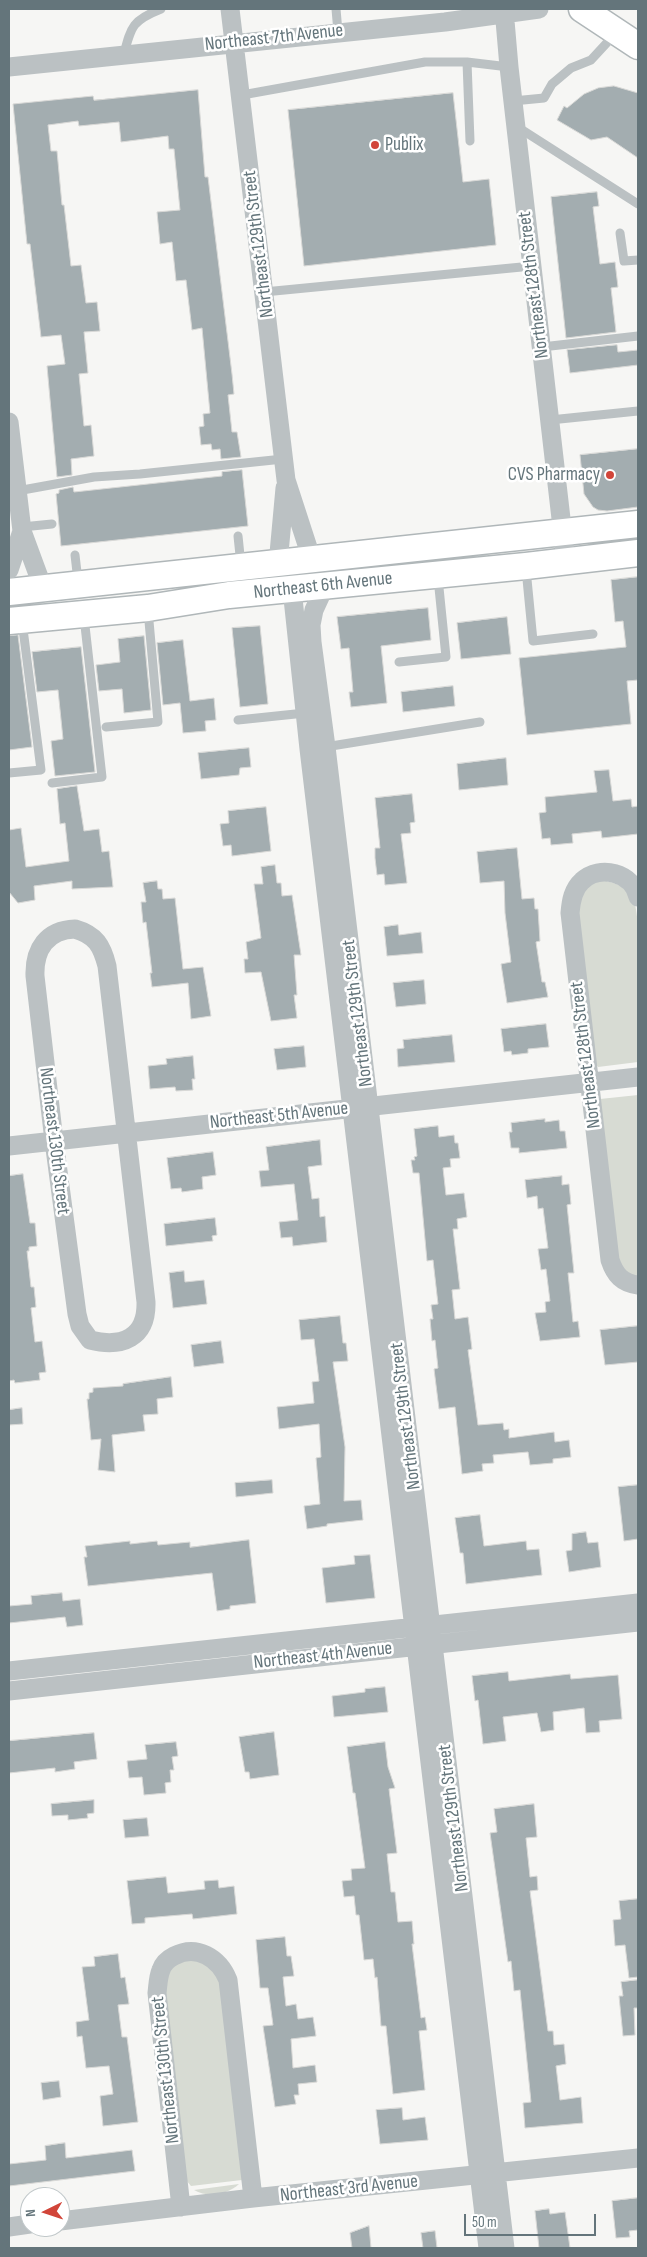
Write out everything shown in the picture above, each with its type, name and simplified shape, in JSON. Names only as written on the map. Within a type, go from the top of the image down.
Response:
[{"type":"main road","points":[[582,9],[628,39]]},
{"type":"main road","name":"Northeast 6th Avenue","points":[[9,592],[638,524]]},
{"type":"main road","name":"Northeast 6th Avenue","points":[[15,621],[148,608],[230,595],[566,562],[638,553]]},
{"type":"main road","points":[[292,589],[310,576],[360,555]]},
{"type":"main road","points":[[230,595],[286,576],[312,560]]},
{"type":"street","name":"Northeast 129th Street","points":[[230,9],[242,95],[286,480],[312,560]]},
{"type":"street","name":"Northeast 7th Avenue","points":[[9,67],[338,32],[504,11],[539,9]]},
{"type":"street","name":"Northeast 128th Street","points":[[504,11],[566,562]]},
{"type":"street","points":[[9,422],[14,487],[22,529],[42,588]]},
{"type":"street","name":"Northeast 129th Street","points":[[278,564],[286,480]]},
{"type":"street","points":[[9,570],[22,529]]},
{"type":"street","name":"Northeast 129th Street","points":[[325,586],[314,610],[311,626],[317,748],[488,2175],[505,2248]]},
{"type":"street","name":"Northeast 129th Street","points":[[292,589],[305,713],[317,748]]},
{"type":"street","name":"Northeast 128th Street","points":[[638,897],[631,882],[624,877],[606,873],[593,874],[582,880],[575,889],[571,900],[570,913],[610,1260],[614,1271],[620,1279],[638,1285]]},
{"type":"street","name":"Northeast 130th Street","points":[[75,929],[92,936],[99,942],[104,952],[125,1133],[146,1312],[144,1321],[133,1336],[115,1343],[90,1340],[80,1326],[54,1141],[34,964],[44,940],[68,930],[75,929]]},
{"type":"street","name":"Northeast 5th Avenue","points":[[9,1146],[638,1077]]},
{"type":"street","name":"Northeast 4th Avenue","points":[[9,1692],[424,1636],[638,1603]]},
{"type":"street","name":"Northeast 4th Avenue","points":[[9,1672],[424,1636],[638,1622]]},
{"type":"street","name":"Northeast 130th Street","points":[[181,2207],[157,1993],[161,1969],[168,1960],[187,1952],[198,1952],[208,1955],[220,1966],[228,1980],[253,2198]]},
{"type":"street","name":"Northeast 3rd Avenue","points":[[70,2220],[253,2198],[638,2158]]},
{"type":"street","name":"Northeast 129th Street","points":[[488,2175],[488,2248]]},
{"type":"lane","points":[[124,54],[131,28],[146,15],[161,9]]},
{"type":"lane","points":[[336,9],[338,32]]},
{"type":"lane","points":[[513,101],[544,98],[552,84],[571,68],[591,60],[628,39]]},
{"type":"lane","points":[[242,95],[425,62],[467,62],[509,67]]},
{"type":"lane","points":[[467,62],[470,141]]},
{"type":"lane","points":[[516,126],[638,204]]},
{"type":"lane","points":[[620,233],[624,261],[638,260]]},
{"type":"lane","points":[[264,292],[532,266]]},
{"type":"lane","points":[[542,347],[638,336]]},
{"type":"lane","points":[[550,420],[638,411]]},
{"type":"lane","points":[[14,487],[94,477],[283,459]]},
{"type":"lane","points":[[22,529],[52,524]]},
{"type":"lane","points":[[238,536],[241,568]]},
{"type":"lane","points":[[76,555],[79,584]]},
{"type":"lane","points":[[526,566],[533,641],[593,634]]},
{"type":"lane","points":[[399,662],[446,657],[438,575]]},
{"type":"lane","points":[[106,727],[158,722],[148,608]]},
{"type":"lane","points":[[52,783],[102,777],[83,614]]},
{"type":"lane","points":[[9,773],[41,770],[15,621]]},
{"type":"lane","points":[[238,720],[305,713]]},
{"type":"lane","points":[[317,748],[480,722]]},
{"type":"shaded area","points":[[603,880],[616,884],[626,890],[632,897],[636,908],[639,949],[638,1062],[598,1067],[594,1061],[576,905],[588,885]]},
{"type":"shaded area","points":[[638,1095],[638,1280],[618,1268],[600,1099]]},
{"type":"shaded area","points":[[196,1957],[219,1974],[242,2180],[191,2186],[186,2180],[163,1980],[177,1961]]},
{"type":"shaded area","points":[[239,2184],[229,2191],[211,2195],[194,2190]]},
{"type":"building","points":[[614,86],[638,93],[638,158],[607,137],[591,140],[557,120],[564,106],[567,108],[584,94],[598,88]]},
{"type":"building","points":[[198,90],[205,177],[208,177],[234,394],[228,395],[232,432],[237,432],[241,457],[221,459],[220,449],[212,450],[211,444],[201,445],[199,427],[204,426],[203,414],[210,413],[202,328],[192,330],[186,280],[176,281],[172,242],[160,244],[157,212],[180,210],[174,149],[169,149],[168,136],[121,142],[119,122],[79,126],[78,121],[48,125],[51,151],[57,151],[62,205],[64,205],[71,266],[81,265],[86,303],[97,302],[100,331],[84,332],[88,373],[79,374],[84,426],[91,425],[94,456],[71,459],[72,475],[57,477],[47,366],[65,364],[61,335],[41,337],[30,244],[27,244],[13,104],[93,96],[94,100]]},
{"type":"building","name":"Publix","points":[[453,93],[463,182],[489,179],[496,245],[304,266],[288,110]]},
{"type":"building","points":[[597,192],[599,206],[593,207],[600,264],[615,262],[618,287],[611,288],[616,332],[566,338],[551,197]]},
{"type":"building","points":[[617,345],[618,352],[638,350],[638,365],[570,373],[567,350]]},
{"type":"building","name":"CVS Pharmacy","points":[[638,449],[638,507],[607,511],[598,510],[593,507],[584,494],[580,455]]},
{"type":"building","points":[[242,470],[248,526],[61,546],[56,494],[59,493],[59,490],[73,487],[74,492],[222,476],[222,472]]},
{"type":"building","points":[[638,577],[638,680],[627,681],[631,724],[527,735],[519,658],[626,647],[623,621],[615,622],[611,580]]},
{"type":"building","points":[[428,608],[431,640],[381,646],[387,703],[351,707],[349,692],[353,692],[349,648],[341,649],[337,617]]},
{"type":"building","points":[[507,617],[511,654],[461,659],[457,623]]},
{"type":"building","points":[[260,626],[268,704],[240,707],[232,628]]},
{"type":"building","points":[[18,635],[32,747],[9,750],[9,636]]},
{"type":"building","points":[[144,636],[151,710],[124,713],[122,689],[99,691],[96,665],[120,662],[118,639]]},
{"type":"building","points":[[183,640],[190,701],[214,698],[216,720],[205,721],[206,731],[183,733],[180,703],[163,705],[157,643]]},
{"type":"building","points":[[81,647],[95,772],[55,776],[51,741],[63,739],[58,690],[37,692],[32,652]]},
{"type":"building","points":[[453,686],[455,706],[403,712],[401,692]]},
{"type":"building","points":[[249,748],[251,767],[240,768],[239,775],[201,779],[198,753]]},
{"type":"building","points":[[506,758],[508,785],[459,790],[457,764]]},
{"type":"building","points":[[609,770],[613,801],[631,799],[632,807],[638,806],[638,834],[602,838],[601,831],[572,834],[573,843],[551,845],[550,838],[542,839],[539,813],[546,812],[545,797],[597,792],[594,771]]},
{"type":"building","points":[[77,786],[84,831],[99,829],[102,852],[109,851],[113,887],[72,889],[72,881],[34,886],[35,900],[18,903],[9,892],[9,830],[21,828],[26,867],[69,861],[65,823],[60,824],[57,789]]},
{"type":"building","points":[[412,794],[415,822],[410,823],[411,833],[401,834],[407,883],[385,885],[384,874],[377,875],[375,858],[375,848],[380,848],[375,798]]},
{"type":"building","points":[[266,807],[271,851],[232,856],[231,845],[223,846],[220,824],[229,823],[228,811]]},
{"type":"building","points":[[517,848],[522,899],[534,898],[535,909],[538,909],[540,941],[536,942],[542,982],[545,982],[548,997],[507,1003],[501,964],[511,962],[505,913],[504,881],[480,883],[477,852]]},
{"type":"building","points":[[275,865],[277,883],[281,883],[282,896],[292,895],[301,955],[294,955],[297,995],[294,995],[297,1018],[271,1021],[261,972],[245,973],[244,959],[248,959],[246,942],[261,938],[254,884],[263,884],[261,867]]},
{"type":"building","points":[[157,881],[158,889],[162,889],[163,899],[175,898],[183,969],[203,967],[211,1016],[191,1019],[188,983],[152,987],[146,922],[143,923],[141,902],[146,902],[143,883]]},
{"type":"building","points":[[398,925],[399,935],[421,932],[423,953],[387,956],[384,927]]},
{"type":"building","points":[[424,980],[426,1004],[396,1007],[393,983]]},
{"type":"building","points":[[546,1024],[549,1047],[528,1049],[528,1053],[512,1055],[511,1051],[504,1052],[501,1029]]},
{"type":"building","points":[[452,1035],[455,1062],[398,1067],[397,1049],[404,1048],[403,1040]]},
{"type":"building","points":[[304,1046],[306,1067],[277,1070],[274,1049]]},
{"type":"building","points":[[193,1056],[195,1079],[192,1079],[193,1090],[176,1091],[175,1087],[150,1089],[148,1066],[167,1064],[166,1059]]},
{"type":"building","points":[[545,1119],[545,1122],[559,1120],[560,1131],[565,1131],[567,1148],[519,1153],[519,1148],[511,1148],[509,1132],[512,1132],[511,1123]]},
{"type":"building","points":[[438,1126],[439,1137],[454,1135],[455,1143],[458,1143],[460,1158],[450,1159],[451,1167],[443,1168],[446,1195],[464,1193],[467,1217],[457,1219],[458,1229],[453,1229],[460,1289],[452,1290],[455,1319],[468,1317],[472,1349],[468,1350],[478,1425],[503,1423],[504,1430],[509,1429],[509,1438],[554,1432],[555,1442],[569,1440],[571,1457],[553,1459],[553,1463],[530,1465],[528,1452],[493,1455],[494,1463],[482,1464],[483,1471],[462,1474],[455,1407],[439,1409],[434,1369],[438,1368],[435,1340],[432,1341],[430,1319],[433,1319],[431,1305],[438,1304],[433,1260],[427,1261],[419,1173],[413,1173],[411,1160],[415,1160],[414,1157],[417,1156],[414,1129]]},
{"type":"building","points":[[320,1140],[322,1165],[308,1167],[312,1199],[319,1198],[320,1217],[325,1216],[327,1242],[293,1246],[292,1237],[281,1238],[279,1222],[298,1220],[294,1184],[261,1187],[259,1171],[269,1170],[266,1147]]},
{"type":"building","points":[[213,1152],[216,1175],[202,1177],[203,1189],[182,1192],[181,1188],[171,1189],[167,1158]]},
{"type":"building","points":[[23,1174],[30,1223],[35,1223],[37,1246],[29,1247],[29,1251],[27,1251],[31,1287],[34,1287],[36,1307],[31,1308],[35,1342],[42,1341],[46,1372],[39,1373],[40,1380],[15,1383],[14,1380],[9,1381],[9,1176]]},
{"type":"building","points":[[562,1176],[562,1185],[569,1184],[571,1204],[567,1205],[574,1273],[568,1273],[573,1322],[578,1321],[580,1337],[540,1341],[535,1313],[546,1312],[545,1302],[550,1301],[546,1269],[541,1270],[538,1249],[548,1248],[543,1208],[538,1209],[537,1196],[527,1198],[525,1180]]},
{"type":"building","points":[[215,1218],[217,1235],[212,1236],[213,1241],[166,1246],[164,1224]]},
{"type":"building","points":[[184,1271],[185,1282],[204,1280],[207,1304],[173,1308],[169,1273]]},
{"type":"building","points":[[340,1316],[343,1343],[346,1343],[348,1361],[333,1362],[345,1447],[344,1501],[361,1500],[363,1520],[327,1524],[327,1526],[307,1529],[304,1506],[320,1504],[316,1458],[321,1457],[319,1424],[279,1429],[277,1407],[314,1403],[312,1382],[319,1381],[314,1339],[301,1340],[299,1320]]},
{"type":"building","points":[[638,1326],[638,1362],[605,1365],[600,1330]]},
{"type":"building","points":[[221,1341],[224,1363],[194,1367],[191,1345]]},
{"type":"building","points":[[171,1377],[173,1397],[157,1399],[158,1414],[143,1415],[145,1431],[112,1435],[115,1472],[98,1470],[101,1439],[91,1440],[87,1399],[89,1399],[89,1393],[93,1392],[93,1388],[123,1386],[123,1384]]},
{"type":"building","points":[[22,1408],[23,1424],[9,1425],[9,1410]]},
{"type":"building","points":[[272,1480],[273,1493],[236,1497],[235,1483]]},
{"type":"building","points":[[638,1485],[638,1539],[624,1541],[618,1487]]},
{"type":"building","points":[[480,1515],[484,1546],[526,1541],[527,1550],[539,1549],[542,1575],[466,1584],[463,1553],[460,1553],[455,1518]]},
{"type":"building","points":[[586,1532],[588,1543],[598,1542],[601,1567],[569,1572],[566,1551],[572,1550],[572,1534]]},
{"type":"building","points":[[249,1540],[256,1603],[230,1606],[230,1609],[217,1611],[212,1573],[88,1586],[84,1557],[87,1557],[85,1546],[130,1541],[130,1544],[157,1541],[158,1545],[190,1542],[190,1547]]},
{"type":"building","points":[[370,1555],[375,1598],[326,1603],[322,1568],[355,1564],[354,1556]]},
{"type":"building","points":[[62,1593],[63,1601],[80,1599],[83,1625],[67,1627],[65,1617],[9,1623],[9,1606],[32,1604],[31,1596]]},
{"type":"building","points":[[508,1672],[509,1681],[570,1674],[571,1679],[618,1675],[622,1719],[599,1721],[600,1732],[586,1733],[584,1708],[553,1712],[554,1730],[541,1732],[537,1713],[503,1717],[506,1741],[483,1744],[478,1700],[475,1701],[472,1676]]},
{"type":"building","points":[[385,1687],[388,1712],[334,1717],[332,1696],[365,1692],[365,1689]]},
{"type":"building","points":[[274,1732],[279,1775],[250,1779],[249,1772],[245,1772],[239,1737]]},
{"type":"building","points":[[94,1733],[97,1759],[74,1762],[75,1769],[55,1772],[55,1768],[9,1773],[9,1741]]},
{"type":"building","points":[[176,1742],[178,1756],[172,1757],[174,1770],[170,1770],[171,1782],[165,1783],[166,1793],[144,1795],[142,1777],[129,1778],[127,1761],[147,1759],[145,1745]]},
{"type":"building","points":[[385,1742],[388,1767],[395,1788],[389,1789],[397,1853],[387,1854],[391,1892],[395,1892],[398,1922],[412,1921],[414,1944],[412,1944],[421,2018],[425,2017],[427,2030],[419,2031],[425,2090],[393,2094],[386,2026],[381,2026],[377,1977],[375,1978],[373,1959],[364,1960],[359,1915],[356,1915],[354,1896],[344,1897],[342,1881],[352,1880],[351,1869],[365,1868],[347,1747]]},
{"type":"building","points":[[94,1800],[94,1813],[87,1814],[88,1818],[68,1820],[68,1815],[52,1816],[51,1804]]},
{"type":"building","points":[[534,1804],[537,1837],[526,1838],[530,1877],[537,1876],[538,1890],[530,1891],[548,2031],[553,2031],[554,2045],[564,2044],[566,2064],[556,2066],[560,2100],[581,2097],[583,2123],[525,2128],[523,2103],[531,2102],[520,1990],[514,1991],[511,1961],[508,1962],[490,1833],[497,1832],[494,1809]]},
{"type":"building","points":[[147,1818],[149,1836],[125,1838],[123,1820]]},
{"type":"building","points":[[166,1877],[168,1893],[205,1889],[204,1881],[218,1880],[219,1888],[234,1886],[237,1914],[193,1919],[192,1914],[145,1918],[145,1923],[132,1924],[127,1881]]},
{"type":"building","points":[[638,1899],[638,1977],[629,1978],[625,1945],[615,1946],[613,1920],[621,1919],[619,1901]]},
{"type":"building","points":[[285,1937],[287,1956],[291,1956],[294,1976],[283,1977],[286,2006],[296,2004],[298,2019],[313,2017],[316,2036],[291,2039],[293,2068],[315,2065],[317,2082],[298,2084],[299,2095],[294,2095],[296,2104],[275,2107],[263,2026],[273,2025],[268,1988],[260,1988],[256,1940]]},
{"type":"building","points":[[118,1954],[121,1978],[125,1977],[129,2004],[118,2005],[122,2037],[127,2037],[138,2122],[103,2126],[100,2096],[113,2094],[109,2066],[86,2068],[82,2036],[77,2037],[76,2022],[89,2020],[82,1967],[95,1966],[94,1957]]},
{"type":"building","points":[[638,1980],[638,2008],[634,2008],[635,2035],[623,2036],[619,1996],[623,1996],[621,1982]]},
{"type":"building","points":[[59,2081],[61,2097],[43,2100],[41,2083]]},
{"type":"building","points":[[402,2108],[403,2120],[425,2117],[428,2140],[380,2144],[376,2110]]},
{"type":"building","points":[[65,2143],[66,2158],[132,2150],[135,2171],[9,2186],[9,2164],[46,2160],[45,2146]]},
{"type":"building","points":[[638,2198],[638,2230],[629,2231],[630,2237],[616,2238],[612,2201]]},
{"type":"building","points":[[549,2209],[550,2214],[565,2212],[570,2248],[539,2248],[535,2211]]},
{"type":"building","points":[[369,2226],[371,2248],[352,2248],[350,2233]]},
{"type":"building","points":[[435,2231],[437,2248],[423,2248],[421,2233]]},
{"type":"place","name":"Publix","points":[[375,145]]},
{"type":"place","name":"CVS Pharmacy","points":[[610,475]]}]
